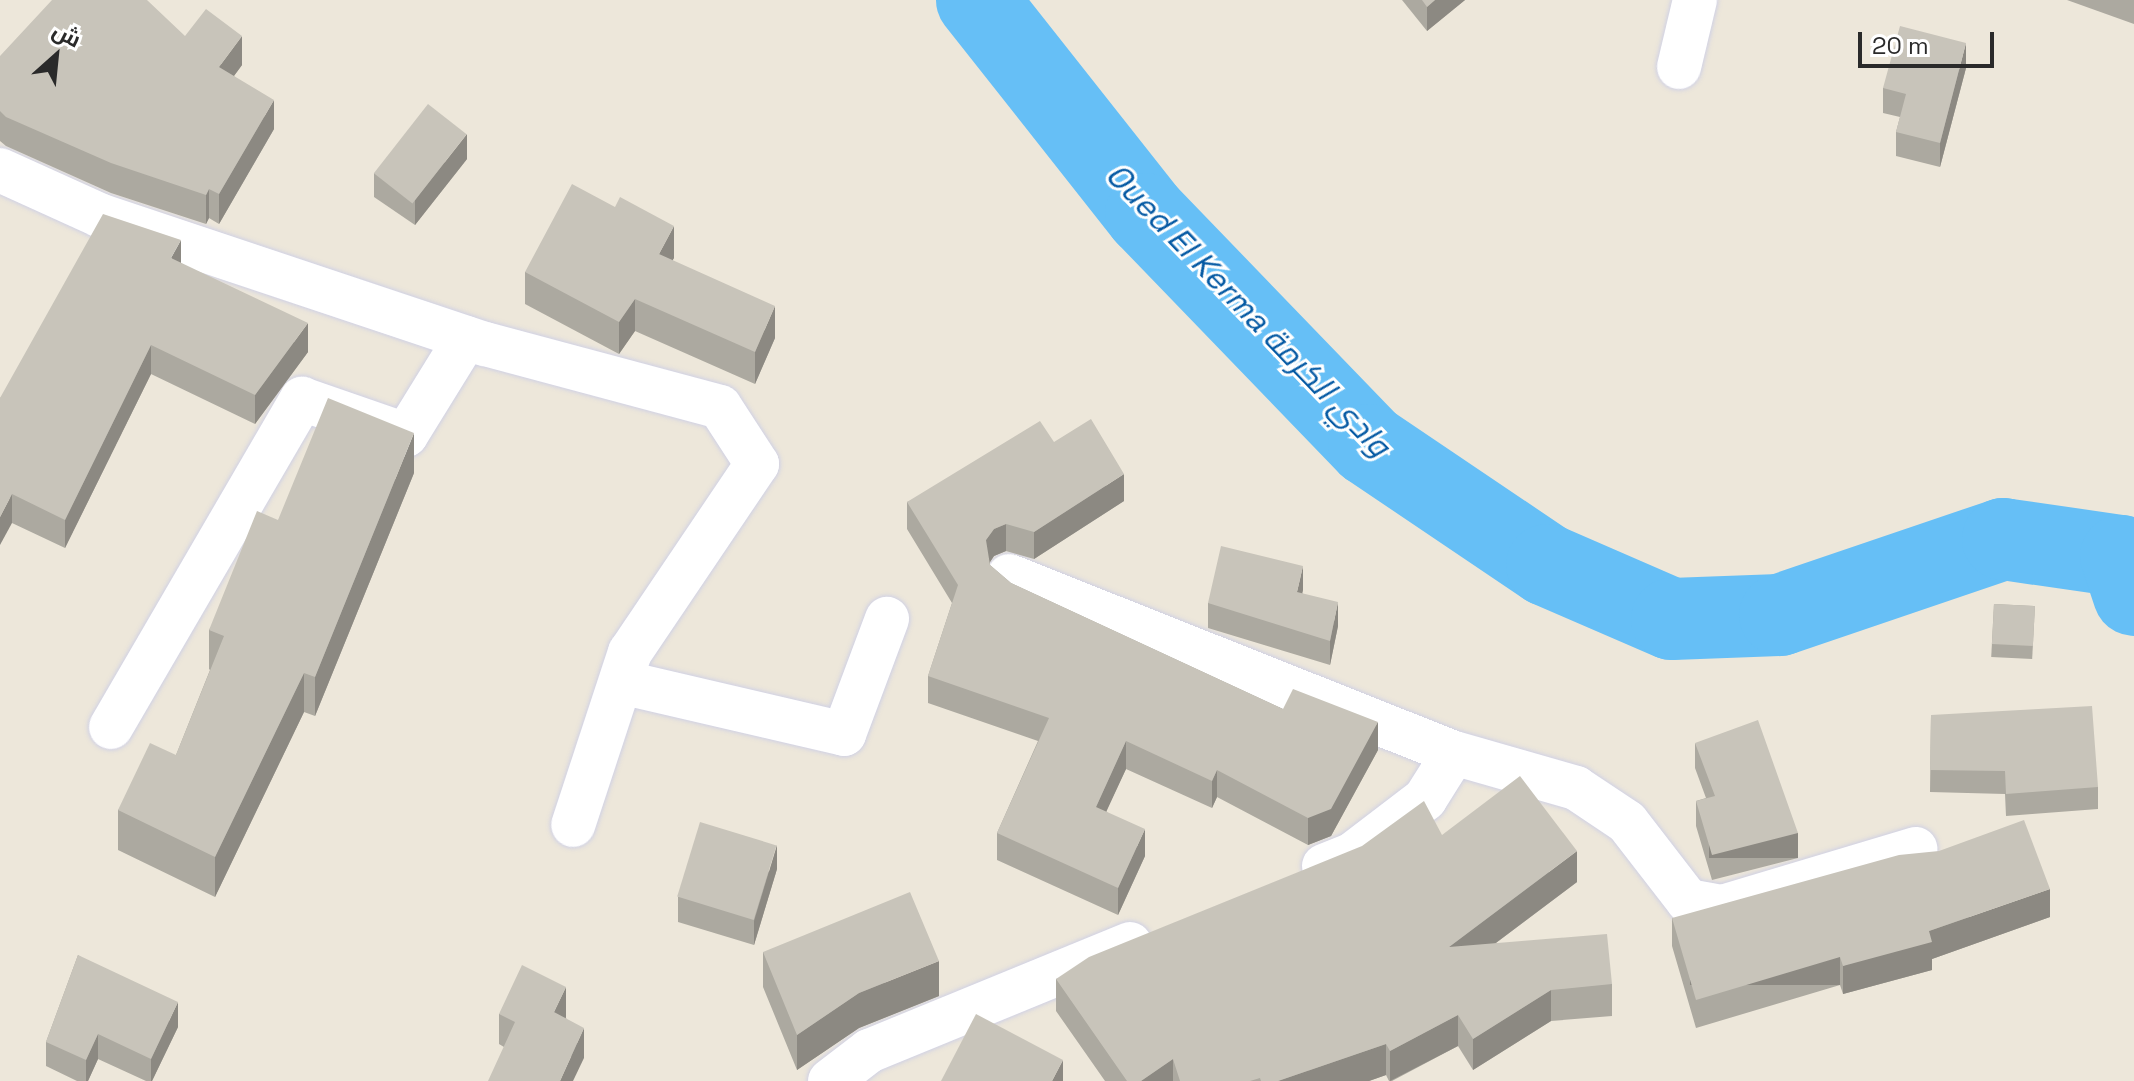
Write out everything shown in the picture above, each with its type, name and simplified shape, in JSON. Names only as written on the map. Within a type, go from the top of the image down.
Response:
[{"type":"street","points":[[1679,67],[1695,0]]},
{"type":"street","points":[[0,170],[99,215],[466,338],[720,407],[757,464],[630,652],[573,825]]},
{"type":"street","points":[[111,727],[302,399],[406,435],[466,338]]},
{"type":"street","points":[[1009,576],[1454,753],[1576,788],[1627,822],[1688,901],[1722,907],[1915,849]]},
{"type":"street","points":[[621,682],[844,734],[887,619]]},
{"type":"street","points":[[1279,884],[1353,854],[1425,799],[1454,753]]},
{"type":"street","points":[[830,1081],[869,1051],[1177,925]]},
{"type":"building","points":[[52,0],[147,0],[185,36],[206,9],[242,36],[219,67],[274,100],[219,194],[209,189],[206,195],[111,163],[6,117],[0,111],[0,56]]},
{"type":"building","points":[[1422,0],[1435,0],[1427,7]]},
{"type":"building","points":[[1900,26],[1966,43],[1940,143],[1896,132],[1906,94],[1883,88]]},
{"type":"building","points":[[428,104],[467,134],[412,204],[374,173]]},
{"type":"building","points":[[572,184],[615,207],[620,197],[674,226],[659,254],[775,306],[755,352],[635,299],[619,322],[525,272]]},
{"type":"building","points":[[103,214],[181,240],[171,258],[308,323],[255,395],[151,345],[65,520],[12,494],[0,517],[0,398]]},
{"type":"building","points":[[328,398],[414,433],[315,677],[304,673],[215,857],[118,810],[150,743],[176,755],[224,636],[209,630],[257,511],[278,520]]},
{"type":"building","points":[[1091,419],[1124,474],[1034,532],[1006,524],[994,529],[986,540],[990,565],[1011,583],[1283,709],[1293,689],[1378,722],[1331,809],[1308,818],[1217,770],[1212,781],[1126,741],[1096,807],[1145,829],[1118,888],[997,833],[1049,718],[928,676],[958,585],[907,502],[1040,421],[1054,442]]},
{"type":"building","points":[[1221,546],[1303,566],[1297,592],[1338,602],[1330,641],[1208,603]]},
{"type":"building","points":[[1994,604],[2035,606],[2033,646],[1992,644]]},
{"type":"building","points":[[2092,706],[2098,787],[2006,794],[2005,771],[1930,770],[1931,715]]},
{"type":"building","points":[[1758,720],[1798,833],[1712,855],[1696,801],[1715,796],[1695,743]]},
{"type":"building","points":[[1520,776],[1577,851],[1449,947],[1607,934],[1612,984],[1551,990],[1473,1039],[1458,1015],[1390,1051],[1386,1044],[1278,1081],[1261,1081],[1260,1078],[1250,1081],[1180,1081],[1173,1059],[1141,1081],[1127,1081],[1056,979],[1089,957],[1362,846],[1424,801],[1442,835]]},
{"type":"building","points":[[2024,820],[2050,889],[1929,931],[1932,942],[1843,966],[1840,957],[1696,1000],[1672,918],[1899,855],[1939,851]]},
{"type":"building","points":[[700,822],[777,845],[754,920],[677,897]]},
{"type":"building","points":[[910,892],[939,961],[859,993],[797,1035],[763,952]]},
{"type":"building","points":[[78,955],[178,1002],[151,1059],[98,1034],[86,1060],[46,1042]]},
{"type":"building","points":[[522,965],[566,987],[554,1012],[584,1028],[560,1081],[488,1081],[515,1022],[499,1014]]},
{"type":"building","points":[[976,1014],[1063,1060],[1052,1081],[941,1081]]},
{"type":"waterway","name":"Oued El Kerma وادي الكرمة","points":[[977,0],[1146,214],[1369,445],[1547,565],[1672,619],[1780,615],[2003,539],[2121,556],[2134,595]]}]
